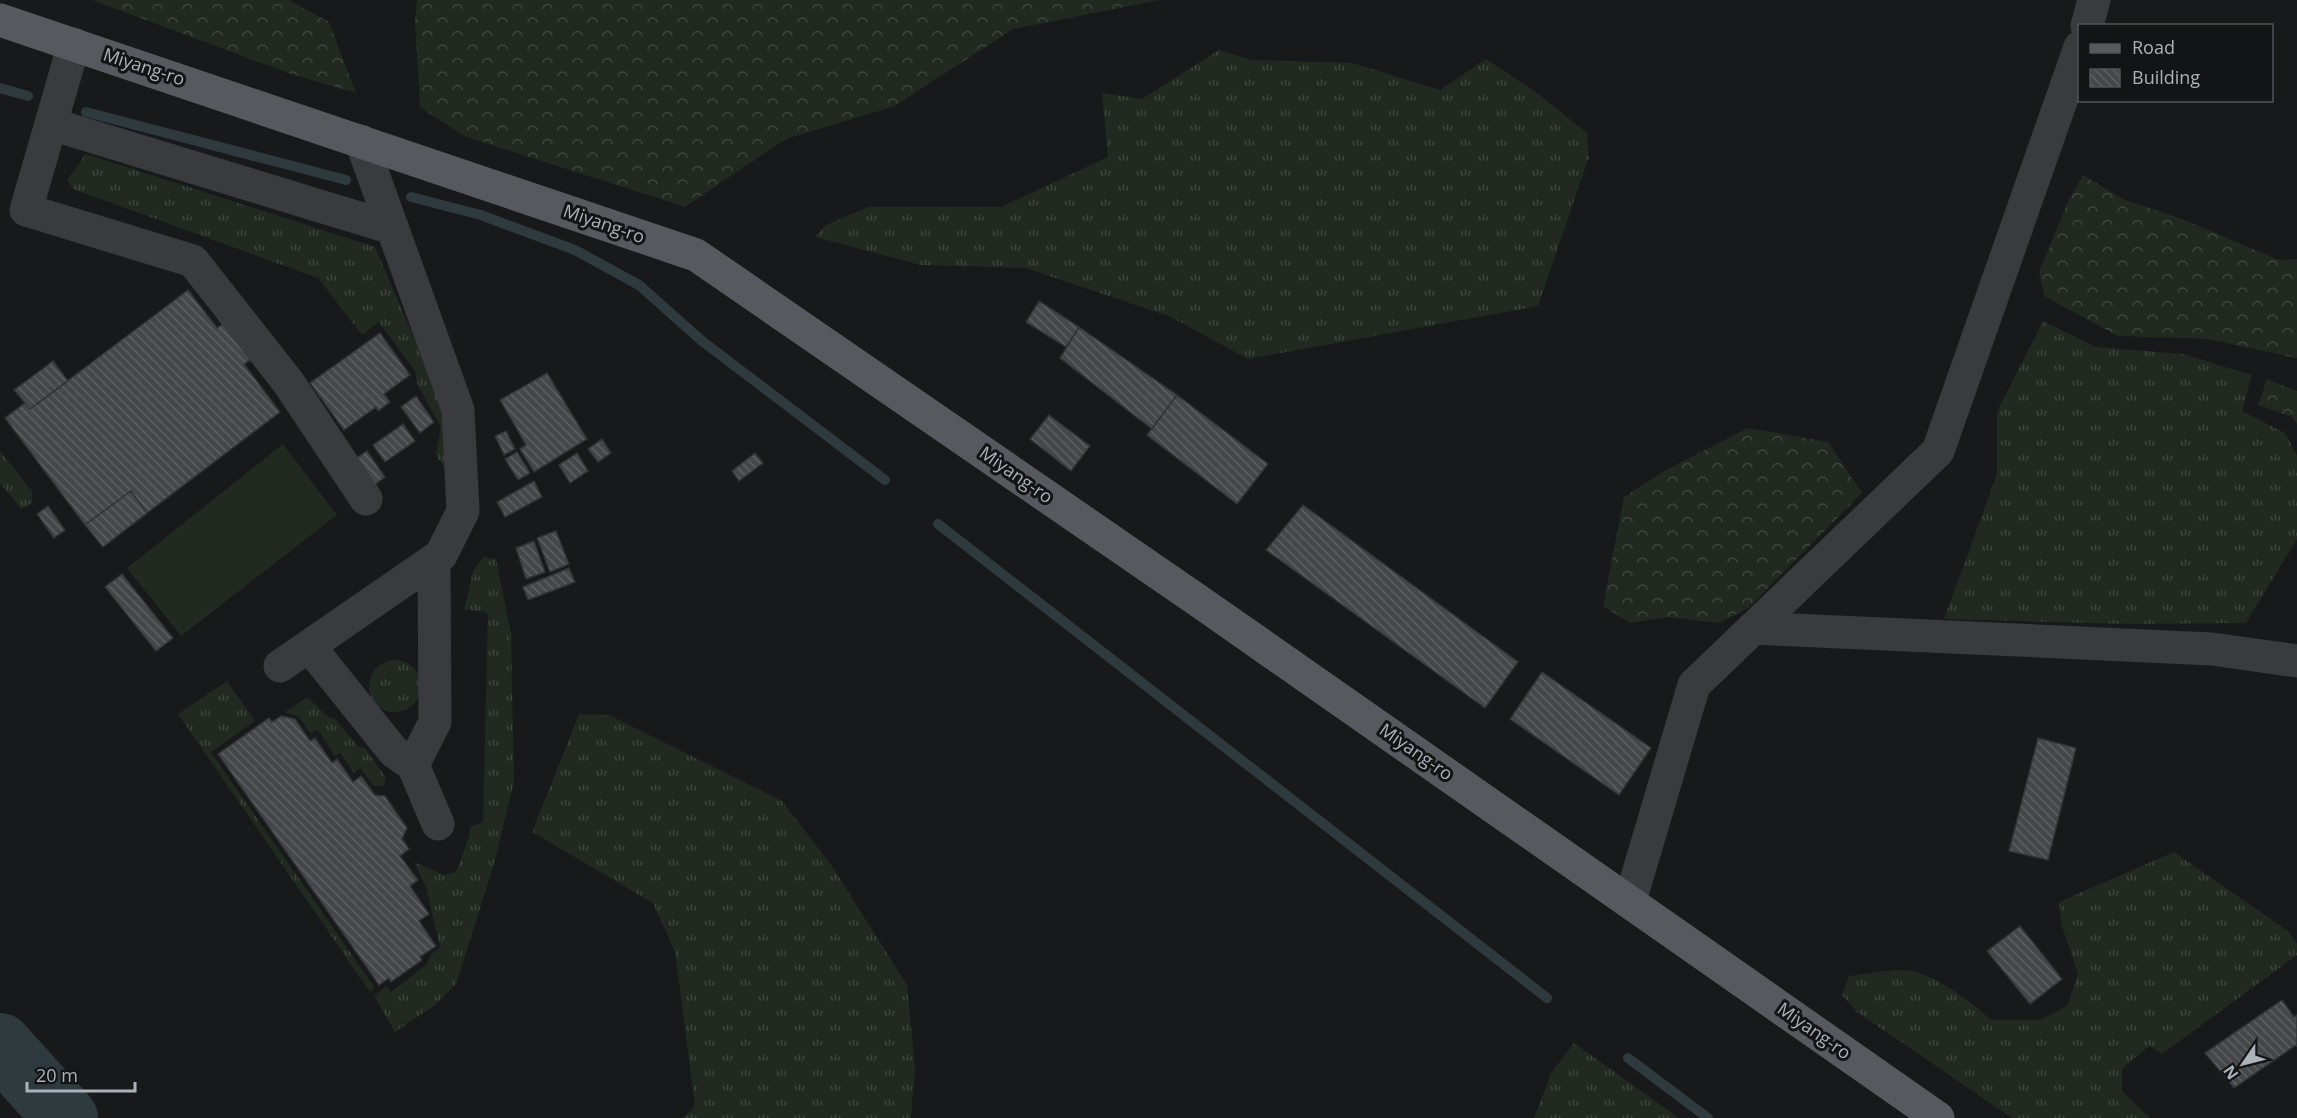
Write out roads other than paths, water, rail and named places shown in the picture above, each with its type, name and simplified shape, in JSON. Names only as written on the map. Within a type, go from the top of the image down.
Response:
[{"type":"main road","name":"Miyang-ro","points":[[0,20],[696,255],[1630,901],[1938,1118]]},
{"type":"street","points":[[2088,24],[2094,0]]},
{"type":"street","points":[[74,44],[26,210],[193,261],[288,382],[366,500]]},
{"type":"street","points":[[1630,901],[1694,685],[1938,451],[2078,50]]},
{"type":"street","points":[[51,124],[392,228]]},
{"type":"street","points":[[280,666],[441,555],[463,511],[458,410],[361,141]]},
{"type":"street","points":[[413,765],[435,722],[434,560]]},
{"type":"street","points":[[1753,628],[2212,649],[2297,661]]},
{"type":"street","points":[[309,646],[394,752],[413,765],[438,824]]},
{"type":"waterway","points":[[0,88],[28,96]]},
{"type":"waterway","points":[[86,112],[346,180]]},
{"type":"waterway","points":[[411,197],[481,215],[575,250],[639,285],[702,341],[885,480]]},
{"type":"waterway","points":[[938,524],[1547,998]]},
{"type":"waterway","points":[[0,1045],[66,1118]]},
{"type":"waterway","points":[[1628,1058],[1708,1118]]}]
